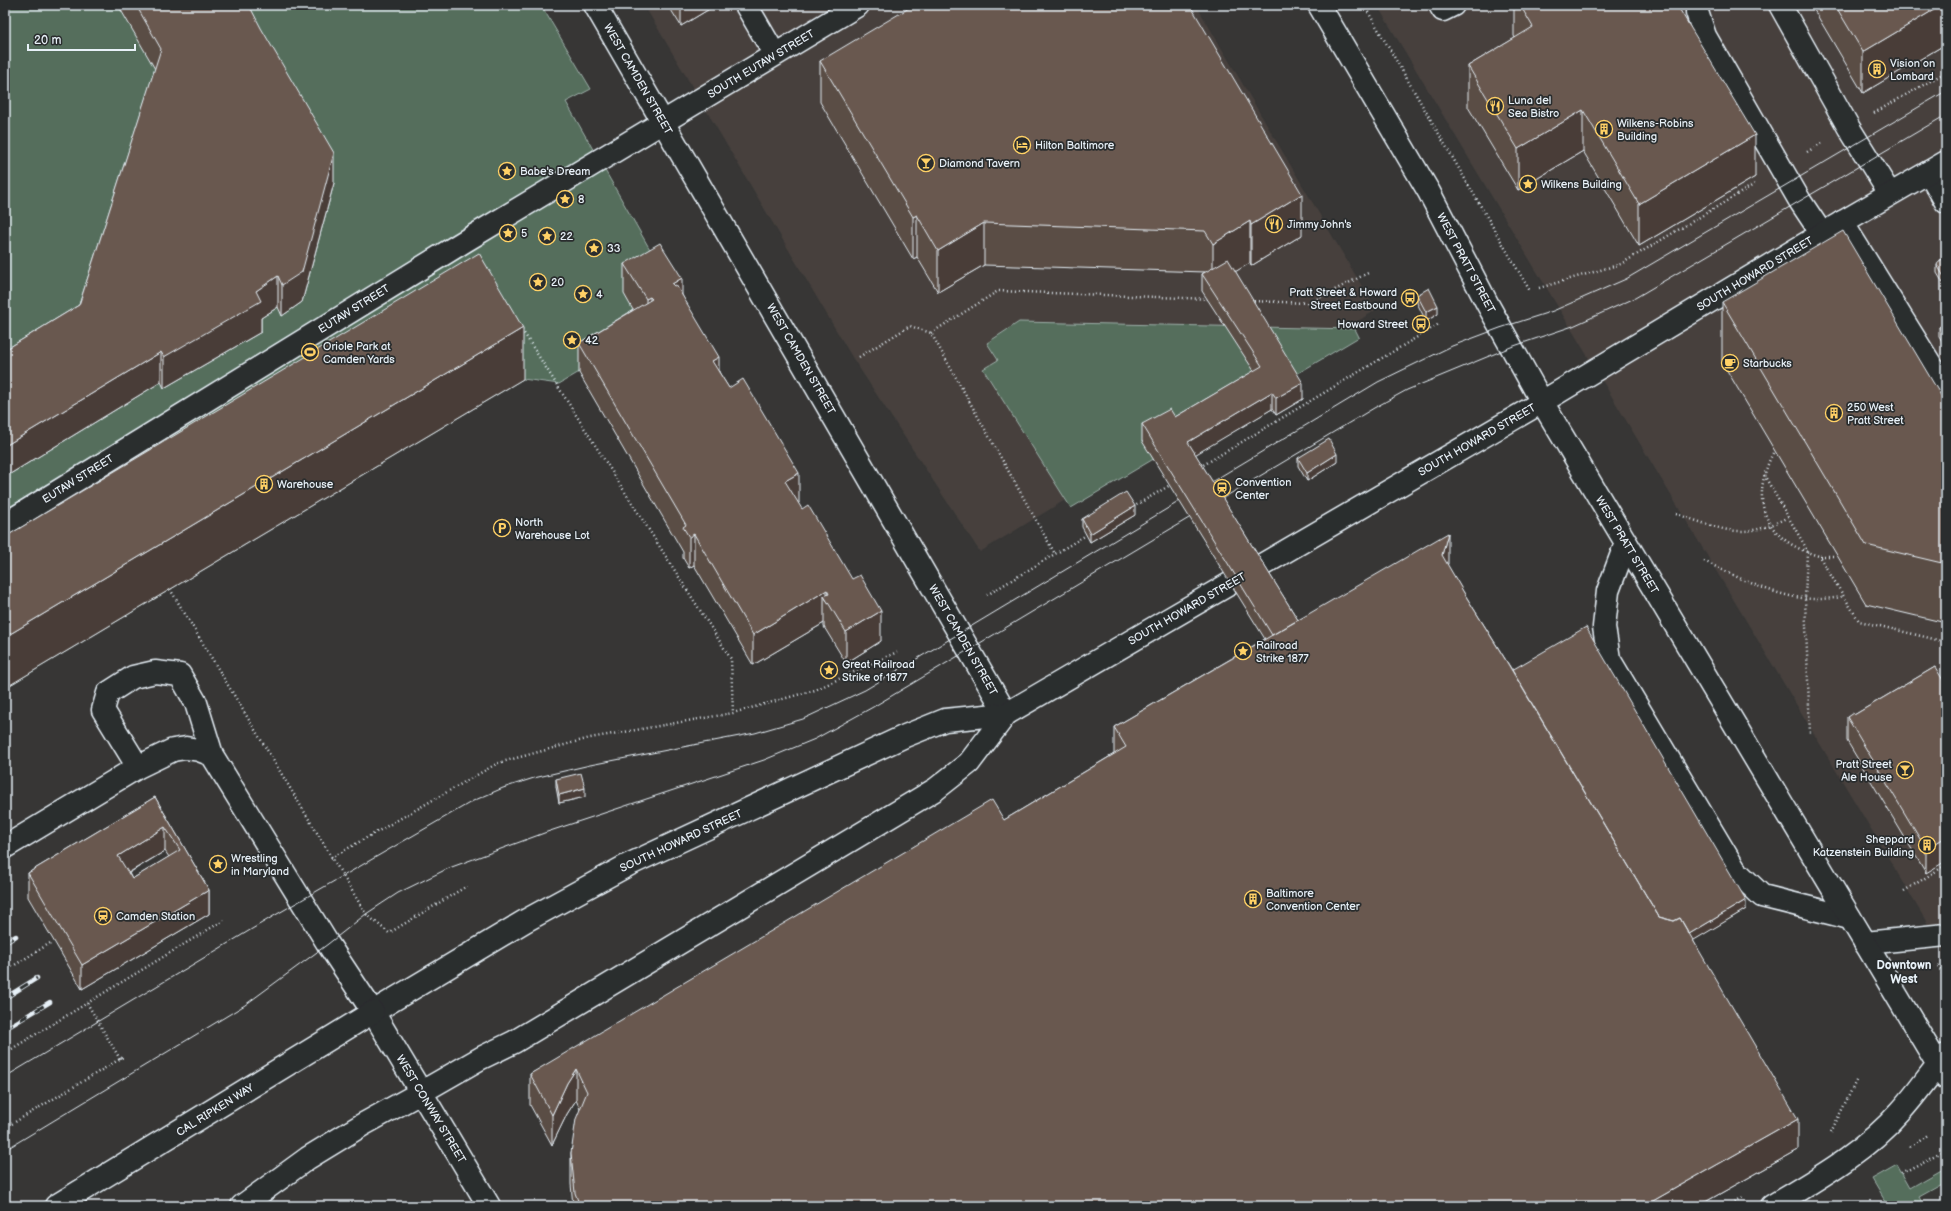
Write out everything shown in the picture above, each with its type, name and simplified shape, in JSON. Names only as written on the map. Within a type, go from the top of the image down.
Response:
[{"type":"main road","name":"WEST CAMDEN STREET","points":[[595,5],[1006,714]]},
{"type":"main road","points":[[746,5],[775,55]]},
{"type":"main road","name":"SOUTH EUTAW STREET","points":[[663,122],[858,5]]},
{"type":"main road","name":"WEST PRATT STREET","points":[[1318,5],[1429,192],[1488,305],[1542,402],[1865,943],[1943,1066]]},
{"type":"main road","points":[[1440,5],[1443,10],[1453,5]]},
{"type":"main road","points":[[1698,5],[1697,12],[1706,36],[1800,201],[1822,234]]},
{"type":"main road","points":[[1780,5],[1849,128],[1890,194]]},
{"type":"main road","name":"EUTAW STREET","points":[[5,524],[431,261],[663,122]]},
{"type":"main road","points":[[1937,167],[1946,202]]},
{"type":"main road","name":"SOUTH HOWARD STREET","points":[[420,1093],[481,1058],[514,1042],[936,789],[969,763],[1006,714],[1542,402],[1842,222],[1937,167]]},
{"type":"main road","points":[[1842,222],[1946,389]]},
{"type":"main road","points":[[1626,543],[1608,591],[1604,627],[1609,659],[1735,870],[1762,896],[1850,918]]},
{"type":"main road","name":"WEST CONWAY STREET","points":[[138,767],[103,710],[108,693],[133,677],[155,672],[180,675],[196,703],[212,755],[328,944],[373,1012],[420,1093],[489,1206]]},
{"type":"main road","name":"SOUTH HOWARD STREET","points":[[373,1012],[525,921],[649,855],[905,736],[944,720],[1006,714]]},
{"type":"main road","points":[[5,847],[138,767],[173,750],[186,748],[199,750],[212,755]]},
{"type":"main road","points":[[1865,943],[1946,935]]},
{"type":"main road","name":"CAL RIPKEN WAY","points":[[56,1206],[373,1012]]},
{"type":"main road","points":[[1772,1206],[1828,1172],[1878,1134],[1943,1066]]},
{"type":"main road","points":[[242,1206],[308,1158],[362,1125],[420,1093]]},
{"type":"path","points":[[1364,5],[1530,291]]},
{"type":"path","points":[[1539,288],[1621,264],[1946,72]]},
{"type":"path","points":[[1245,301],[1308,303],[1370,272]]},
{"type":"path","points":[[931,333],[998,291],[1213,299]]},
{"type":"path","points":[[1199,468],[1439,324]]},
{"type":"path","points":[[859,358],[910,326],[931,333],[1055,554]]},
{"type":"path","points":[[520,328],[731,659],[733,713]]},
{"type":"path","points":[[1772,453],[1763,474],[1761,484],[1763,505],[1771,526],[1798,549],[1819,556],[1836,556]]},
{"type":"path","points":[[1763,474],[1805,546],[1807,552],[1805,598],[1810,735]]},
{"type":"path","points":[[1131,508],[1179,480]]},
{"type":"path","points":[[1676,514],[1719,528],[1741,532],[1771,526],[1788,517]]},
{"type":"path","points":[[987,595],[1090,533]]},
{"type":"path","points":[[1819,556],[1842,596],[1859,621],[1946,642]]},
{"type":"path","points":[[1704,561],[1757,586],[1778,593],[1805,598],[1828,598],[1842,596]]},
{"type":"path","points":[[170,589],[366,914],[389,933],[467,886]]},
{"type":"path","points":[[331,858],[498,763],[590,738],[733,713],[815,690],[897,652]]},
{"type":"path","points":[[1904,891],[1946,865]]},
{"type":"path","points":[[5,1053],[224,920]]},
{"type":"path","points":[[5,971],[52,942]]},
{"type":"path","points":[[87,1003],[120,1059]]},
{"type":"path","points":[[5,1128],[125,1056]]},
{"type":"path","points":[[1902,1173],[1944,1150]]},
{"type":"path","points":[[1936,1206],[1946,1200]]},
{"type":"shaded area","points":[[644,5],[1196,5],[1376,310],[980,552],[852,357]]},
{"type":"shaded area","points":[[1377,5],[1946,5],[1946,955],[1907,889]]},
{"type":"green space","name":"Oriole Park at Camden Yards","points":[[5,5],[541,5],[591,89],[566,102],[656,260],[652,329],[559,384],[523,379],[5,688]]},
{"type":"green space","points":[[1019,322],[1355,329],[1359,337],[1071,508],[983,369],[998,360],[987,343]]},
{"type":"green space","points":[[1897,1165],[1910,1188],[1945,1168],[1946,1182],[1919,1197],[1924,1206],[1888,1206],[1872,1179]]},
{"type":"building","points":[[136,5],[249,5],[334,153],[302,272],[282,285],[278,276],[256,291],[261,301],[164,357],[161,352],[5,446],[5,350],[79,305],[161,49]]},
{"type":"building","points":[[914,5],[1190,5],[1302,194],[1251,225],[1250,221],[1213,244],[1205,231],[984,223],[938,251],[917,215],[913,217],[820,61]]},
{"type":"building","name":"Wilkens-Robins Building","points":[[1520,5],[1677,5],[1755,135],[1639,204],[1583,110],[1518,149],[1468,66],[1533,27]]},
{"type":"building","points":[[1835,5],[1942,5],[1863,52]]},
{"type":"building","name":"250 West Pratt Street","points":[[1843,231],[1946,404],[1946,564],[1866,545],[1722,302]]},
{"type":"building","points":[[660,243],[682,278],[672,284],[674,286],[676,285],[719,357],[712,361],[729,388],[743,379],[799,473],[785,481],[802,509],[808,505],[852,579],[860,575],[881,611],[846,632],[824,596],[829,594],[827,590],[753,635],[694,534],[689,537],[683,527],[686,525],[579,343],[652,299],[650,297],[646,299],[624,264]]},
{"type":"building","points":[[479,253],[523,328],[5,637],[5,537]]},
{"type":"building","points":[[1946,257],[1946,280],[1937,265],[1939,261]]},
{"type":"building","points":[[1228,259],[1303,383],[1276,398],[1272,392],[1188,442],[1298,620],[1272,635],[1142,424],[1170,409],[1175,417],[1262,366],[1202,274]]},
{"type":"building","points":[[1429,288],[1438,306],[1426,312],[1417,295]]},
{"type":"building","points":[[1946,323],[1946,340],[1939,327]]},
{"type":"building","points":[[1329,439],[1337,454],[1307,473],[1298,458]]},
{"type":"building","points":[[1126,492],[1135,506],[1090,534],[1082,519]]},
{"type":"building","name":"Baltimore Convention Center","points":[[1448,533],[1442,555],[1467,598],[1659,917],[1674,921],[1680,918],[1798,1119],[1644,1206],[580,1206],[575,1193],[571,1153],[576,1119],[587,1092],[576,1069],[567,1083],[552,1115],[530,1074],[992,800],[1004,820],[1126,747],[1114,727]]},
{"type":"building","points":[[1586,627],[1746,900],[1689,934],[1680,918],[1674,921],[1659,917],[1512,670]]},
{"type":"building","name":"Pratt Street Ale House","points":[[1935,667],[1946,685],[1946,837],[1926,849],[1847,717],[1853,713],[1854,715]]},
{"type":"building","points":[[581,773],[585,788],[559,795],[556,779]]},
{"type":"building","points":[[155,797],[209,890],[82,965],[28,873]],"holes":[[[165,827],[180,850],[132,879],[118,856]]]},
{"type":"tram line","points":[[1203,487],[1378,382],[1452,346],[1500,328],[1553,311],[1626,279],[1946,91]]},
{"type":"tram line","points":[[1213,504],[1407,390],[1511,347],[1573,326],[1635,298],[1946,115]]},
{"type":"tram line","points":[[5,1077],[272,917],[473,801],[503,788],[534,778],[590,765],[755,733],[803,719],[865,690],[1190,495]]},
{"type":"tram line","points":[[5,1150],[245,1005],[366,914],[398,893],[449,868],[547,832],[764,760],[815,739],[873,707],[1199,512]]},
{"type":"railway","points":[[5,943],[16,936]]},
{"type":"railway","points":[[5,998],[37,978]]},
{"type":"railway","points":[[5,1029],[50,1002]]},
{"type":"place","name":"Vision on Lombard","points":[[1877,69]]},
{"type":"place","name":"Luna del Sea Bistro","points":[[1495,106]]},
{"type":"place","name":"Wilkens-Robins Building","points":[[1604,129]]},
{"type":"place","name":"Hilton Baltimore","points":[[1022,145]]},
{"type":"place","name":"Diamond Tavern","points":[[926,163]]},
{"type":"place","name":"Babe's Dream","points":[[507,171]]},
{"type":"place","name":"Wilkens Building","points":[[1528,184]]},
{"type":"place","name":"8","points":[[565,199]]},
{"type":"place","name":"Jimmy John's","points":[[1274,224]]},
{"type":"place","name":"5","points":[[508,233]]},
{"type":"place","name":"22","points":[[547,236]]},
{"type":"place","name":"33","points":[[594,248]]},
{"type":"place","name":"20","points":[[538,282]]},
{"type":"place","name":"4","points":[[583,294]]},
{"type":"place","name":"Pratt Street & Howard Street Eastbound","points":[[1410,298]]},
{"type":"place","name":"Howard Street","points":[[1421,324]]},
{"type":"place","name":"42","points":[[572,340]]},
{"type":"place","name":"Oriole Park at Camden Yards","points":[[310,352]]},
{"type":"place","name":"Starbucks","points":[[1730,363]]},
{"type":"place","name":"250 West Pratt Street","points":[[1834,413]]},
{"type":"place","name":"Warehouse","points":[[264,484]]},
{"type":"place","name":"Convention Center","points":[[1222,488]]},
{"type":"place","name":"North Warehouse Lot","points":[[502,528]]},
{"type":"place","name":"Railroad Strike 1877","points":[[1243,651]]},
{"type":"place","name":"Great Railroad Strike of 1877","points":[[829,670]]},
{"type":"place","name":"Pratt Street Ale House","points":[[1905,770]]},
{"type":"place","name":"Sheppard Katzenstein Building","points":[[1927,845]]},
{"type":"place","name":"Wrestling in Maryland","points":[[218,864]]},
{"type":"place","name":"Baltimore Convention Center","points":[[1253,899]]},
{"type":"place","name":"Camden Station","points":[[103,916]]},
{"type":"district","name":"Downtown West","points":[[1904,972]]}]
